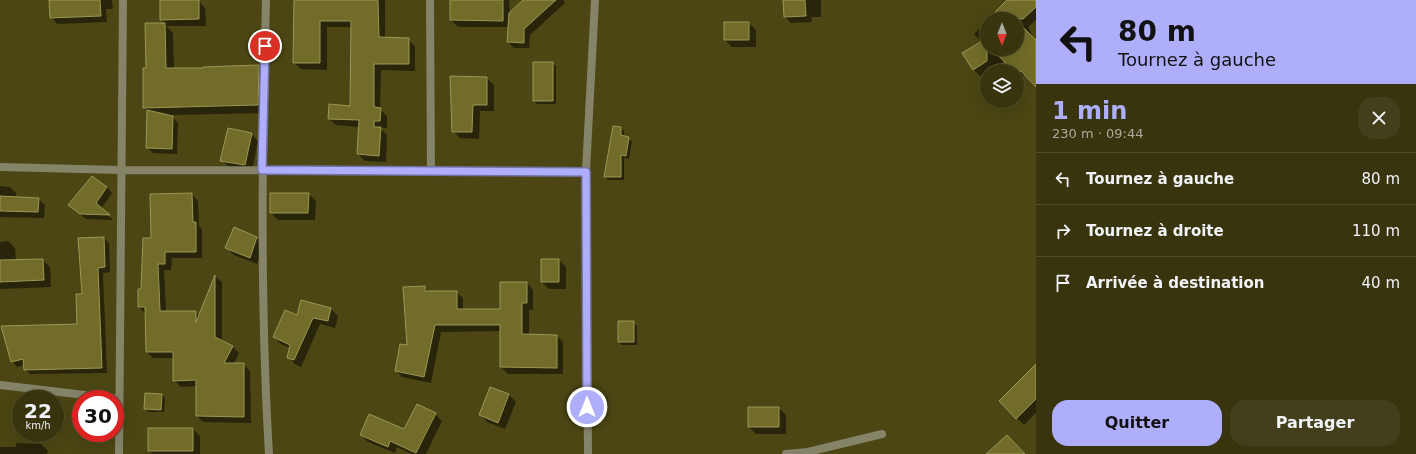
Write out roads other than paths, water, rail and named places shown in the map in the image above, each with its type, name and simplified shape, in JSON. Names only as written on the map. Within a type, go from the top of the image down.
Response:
[{"type":"street","points":[[119,390],[123,0]]},
{"type":"street","points":[[266,0],[262,170],[264,379],[269,454]]},
{"type":"street","points":[[430,0],[431,171]]},
{"type":"street","points":[[588,454],[586,172],[594,0]]},
{"type":"street","points":[[0,168],[586,172]]},
{"type":"street","points":[[0,385],[72,393]]},
{"type":"street","points":[[786,454],[808,452],[882,434]]},
{"type":"street","points":[[119,442],[119,454]]}]
